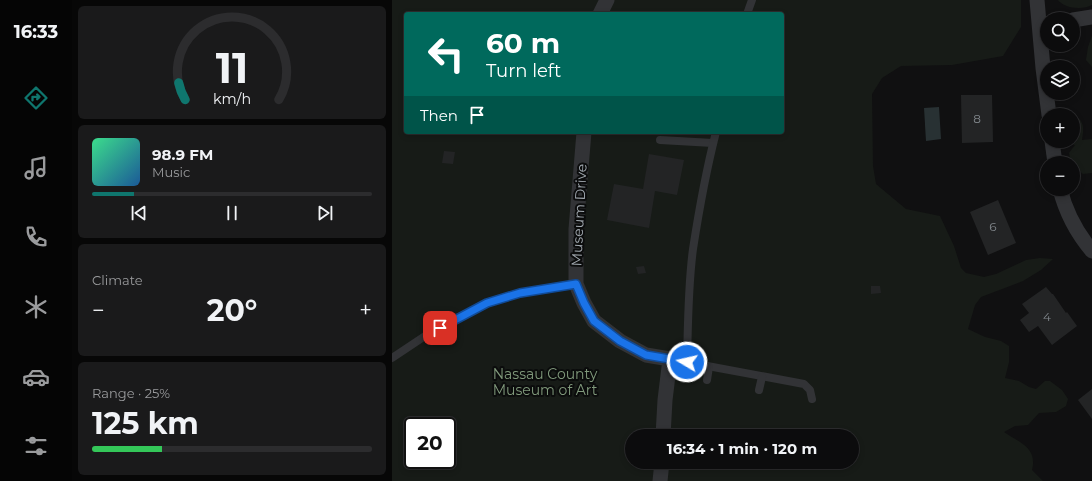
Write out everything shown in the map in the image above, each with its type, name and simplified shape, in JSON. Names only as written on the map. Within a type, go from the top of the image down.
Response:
[{"type":"street","points":[[601,12],[607,0]]},
{"type":"street","points":[[1037,0],[1040,12]]},
{"type":"street","points":[[1080,19],[1092,17]]},
{"type":"street","points":[[1045,52],[1049,108]]},
{"type":"street","name":"Museum Drive","points":[[584,134],[576,230],[576,284],[594,321],[620,341],[646,355],[670,360]]},
{"type":"street","points":[[1062,196],[1064,206],[1070,219],[1081,238],[1092,251]]},
{"type":"street","points":[[663,429],[670,360]]},
{"type":"street","points":[[660,481],[661,469]]},
{"type":"lane","points":[[748,12],[752,0]]},
{"type":"lane","points":[[687,362],[688,310],[693,250],[705,177],[716,134]]},
{"type":"lane","points":[[660,140],[713,144]]},
{"type":"lane","points":[[392,358],[428,334],[487,303],[520,293],[576,284]]},
{"type":"lane","points":[[670,360],[804,384],[810,390],[812,399]]},
{"type":"lane","points":[[707,380],[710,367]]},
{"type":"lane","points":[[759,390],[762,377]]},
{"type":"green space","name":"Nassau County Museum of Art","points":[[392,0],[1021,0],[1021,27],[1003,56],[952,65],[901,66],[882,78],[872,94],[873,166],[876,184],[906,209],[940,216],[954,246],[961,268],[966,273],[984,277],[996,274],[1026,260],[1040,258],[1053,259],[1041,270],[1023,281],[981,297],[975,305],[968,329],[985,337],[1001,341],[1009,346],[1009,362],[1005,378],[1019,381],[1036,389],[1045,381],[1050,381],[1062,390],[1068,399],[1066,406],[1056,412],[1039,413],[1028,425],[1015,426],[1004,432],[1026,446],[1032,456],[1032,470],[1043,481],[392,481]]},
{"type":"green space","points":[[1058,0],[1092,0],[1092,5],[1084,8],[1074,8],[1061,3]]},
{"type":"green space","points":[[1092,36],[1092,67],[1086,60],[1088,47]]},
{"type":"green space","points":[[1080,119],[1083,125],[1082,140],[1092,139],[1092,173],[1083,174],[1080,171],[1080,156],[1070,156],[1069,153],[1073,148],[1080,148]]},
{"type":"shaded area","points":[[939,107],[941,139],[926,141],[924,108]]},
{"type":"building","points":[[961,95],[992,95],[993,142],[962,143]]},
{"type":"building","points":[[444,151],[455,152],[453,164],[442,163]]},
{"type":"building","points":[[649,154],[684,160],[677,195],[655,191],[649,228],[607,220],[614,184],[643,189]]},
{"type":"building","points":[[998,200],[1016,243],[988,255],[970,212]]},
{"type":"building","points":[[644,266],[646,273],[638,274],[636,267]]},
{"type":"building","points":[[871,286],[880,286],[881,293],[871,294]]},
{"type":"building","points":[[1046,287],[1077,326],[1052,345],[1038,326],[1029,332],[1020,320],[1029,313],[1022,304]]},
{"type":"building","points":[[1092,389],[1092,419],[1078,400]]},
{"type":"route","points":[[440,328],[487,303],[520,293],[576,284],[594,321],[627,346],[646,355],[687,362]]}]
